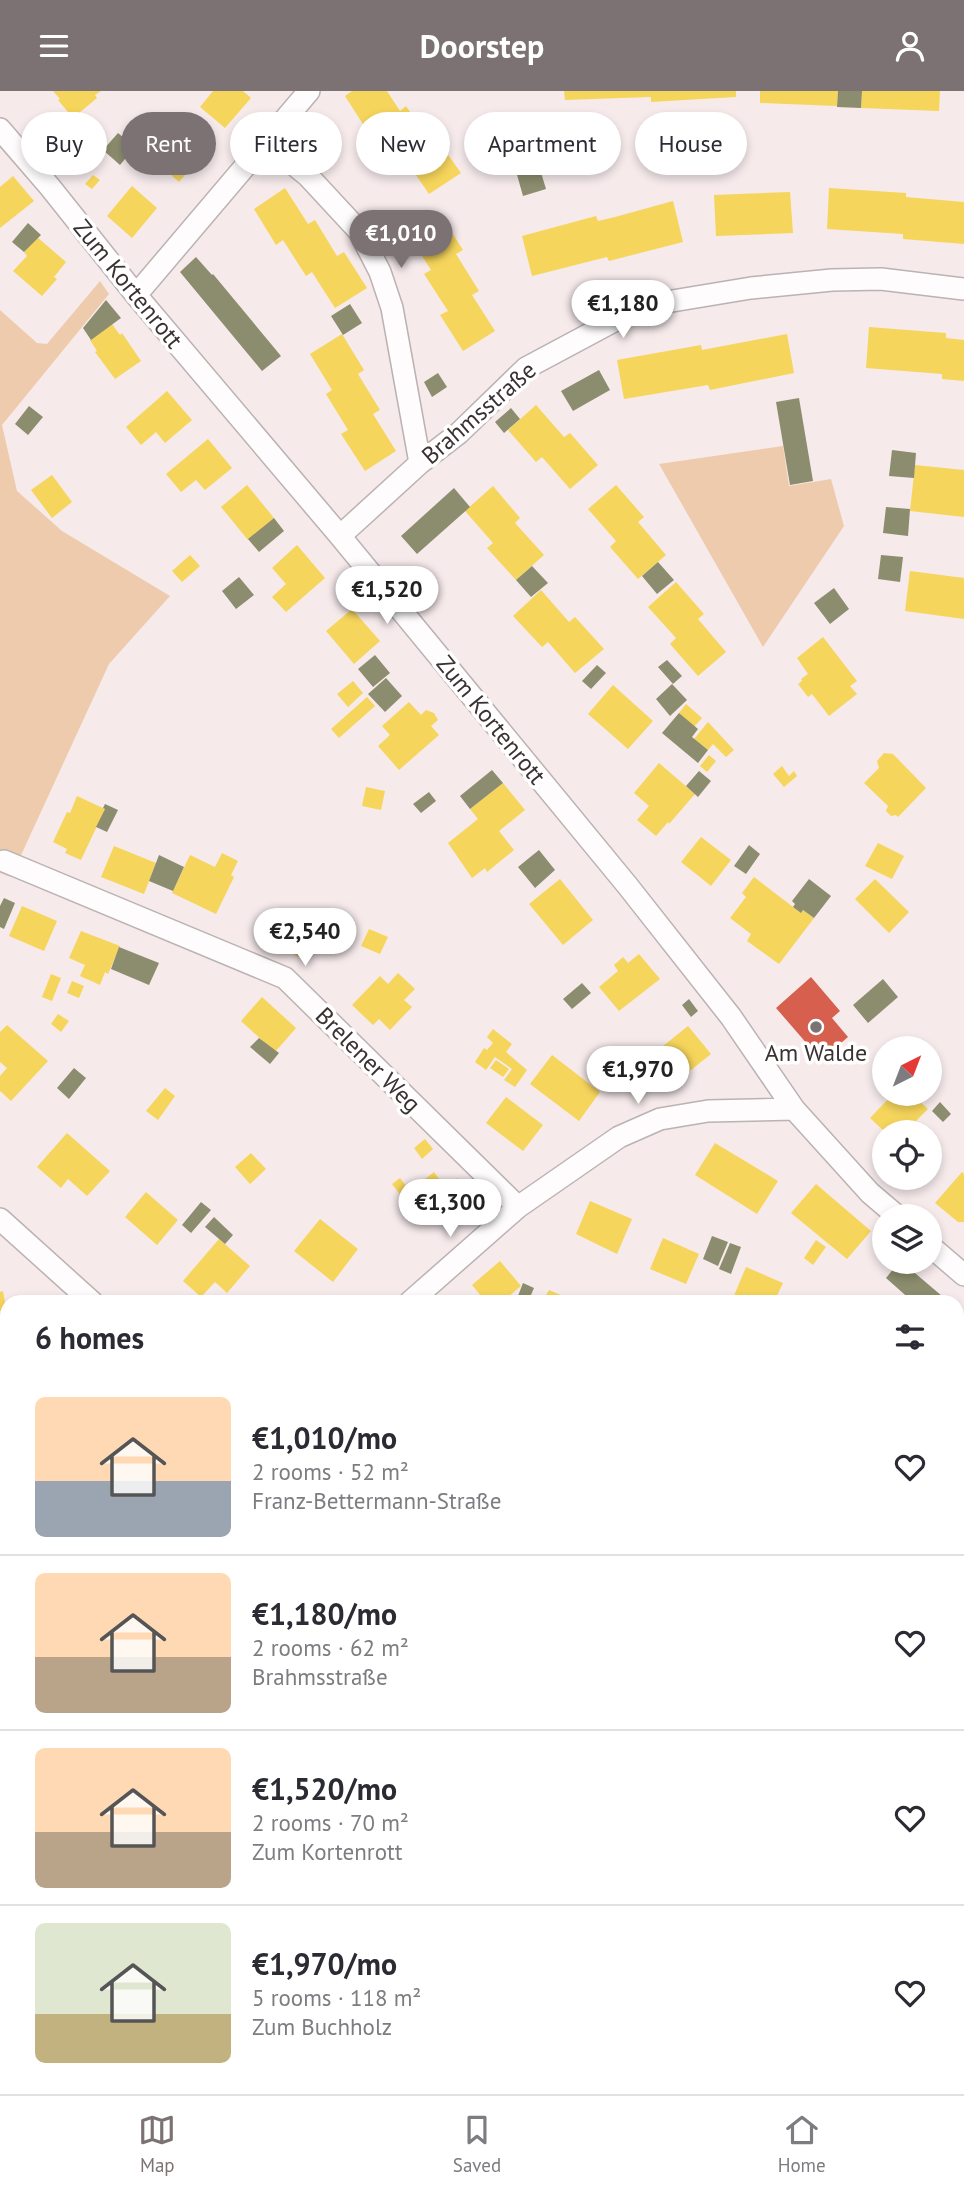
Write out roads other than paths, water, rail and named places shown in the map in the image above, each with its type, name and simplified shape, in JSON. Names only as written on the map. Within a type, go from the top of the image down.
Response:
[{"type":"street","points":[[291,112],[309,91]]},
{"type":"street","name":"Zum Kortenrott","points":[[0,129],[340,536],[651,916],[731,1017],[794,1109],[883,1204]]},
{"type":"street","points":[[136,295],[237,175]]},
{"type":"street","points":[[307,175],[359,231],[380,272],[392,308],[420,464]]},
{"type":"street","name":"Brahmsstraße","points":[[340,536],[459,433],[526,367],[642,306],[751,288],[832,280],[881,279],[964,289]]},
{"type":"street","name":"Brelener Weg","points":[[4,861],[285,978],[518,1207]]},
{"type":"street","points":[[418,1295],[518,1207],[620,1137],[660,1119],[708,1111],[794,1109]]},
{"type":"street","points":[[0,1219],[84,1295]]},
{"type":"street","points":[[942,1256],[964,1275]]},
{"type":"place","name":"Am Walde","points":[[816,1027]]}]
